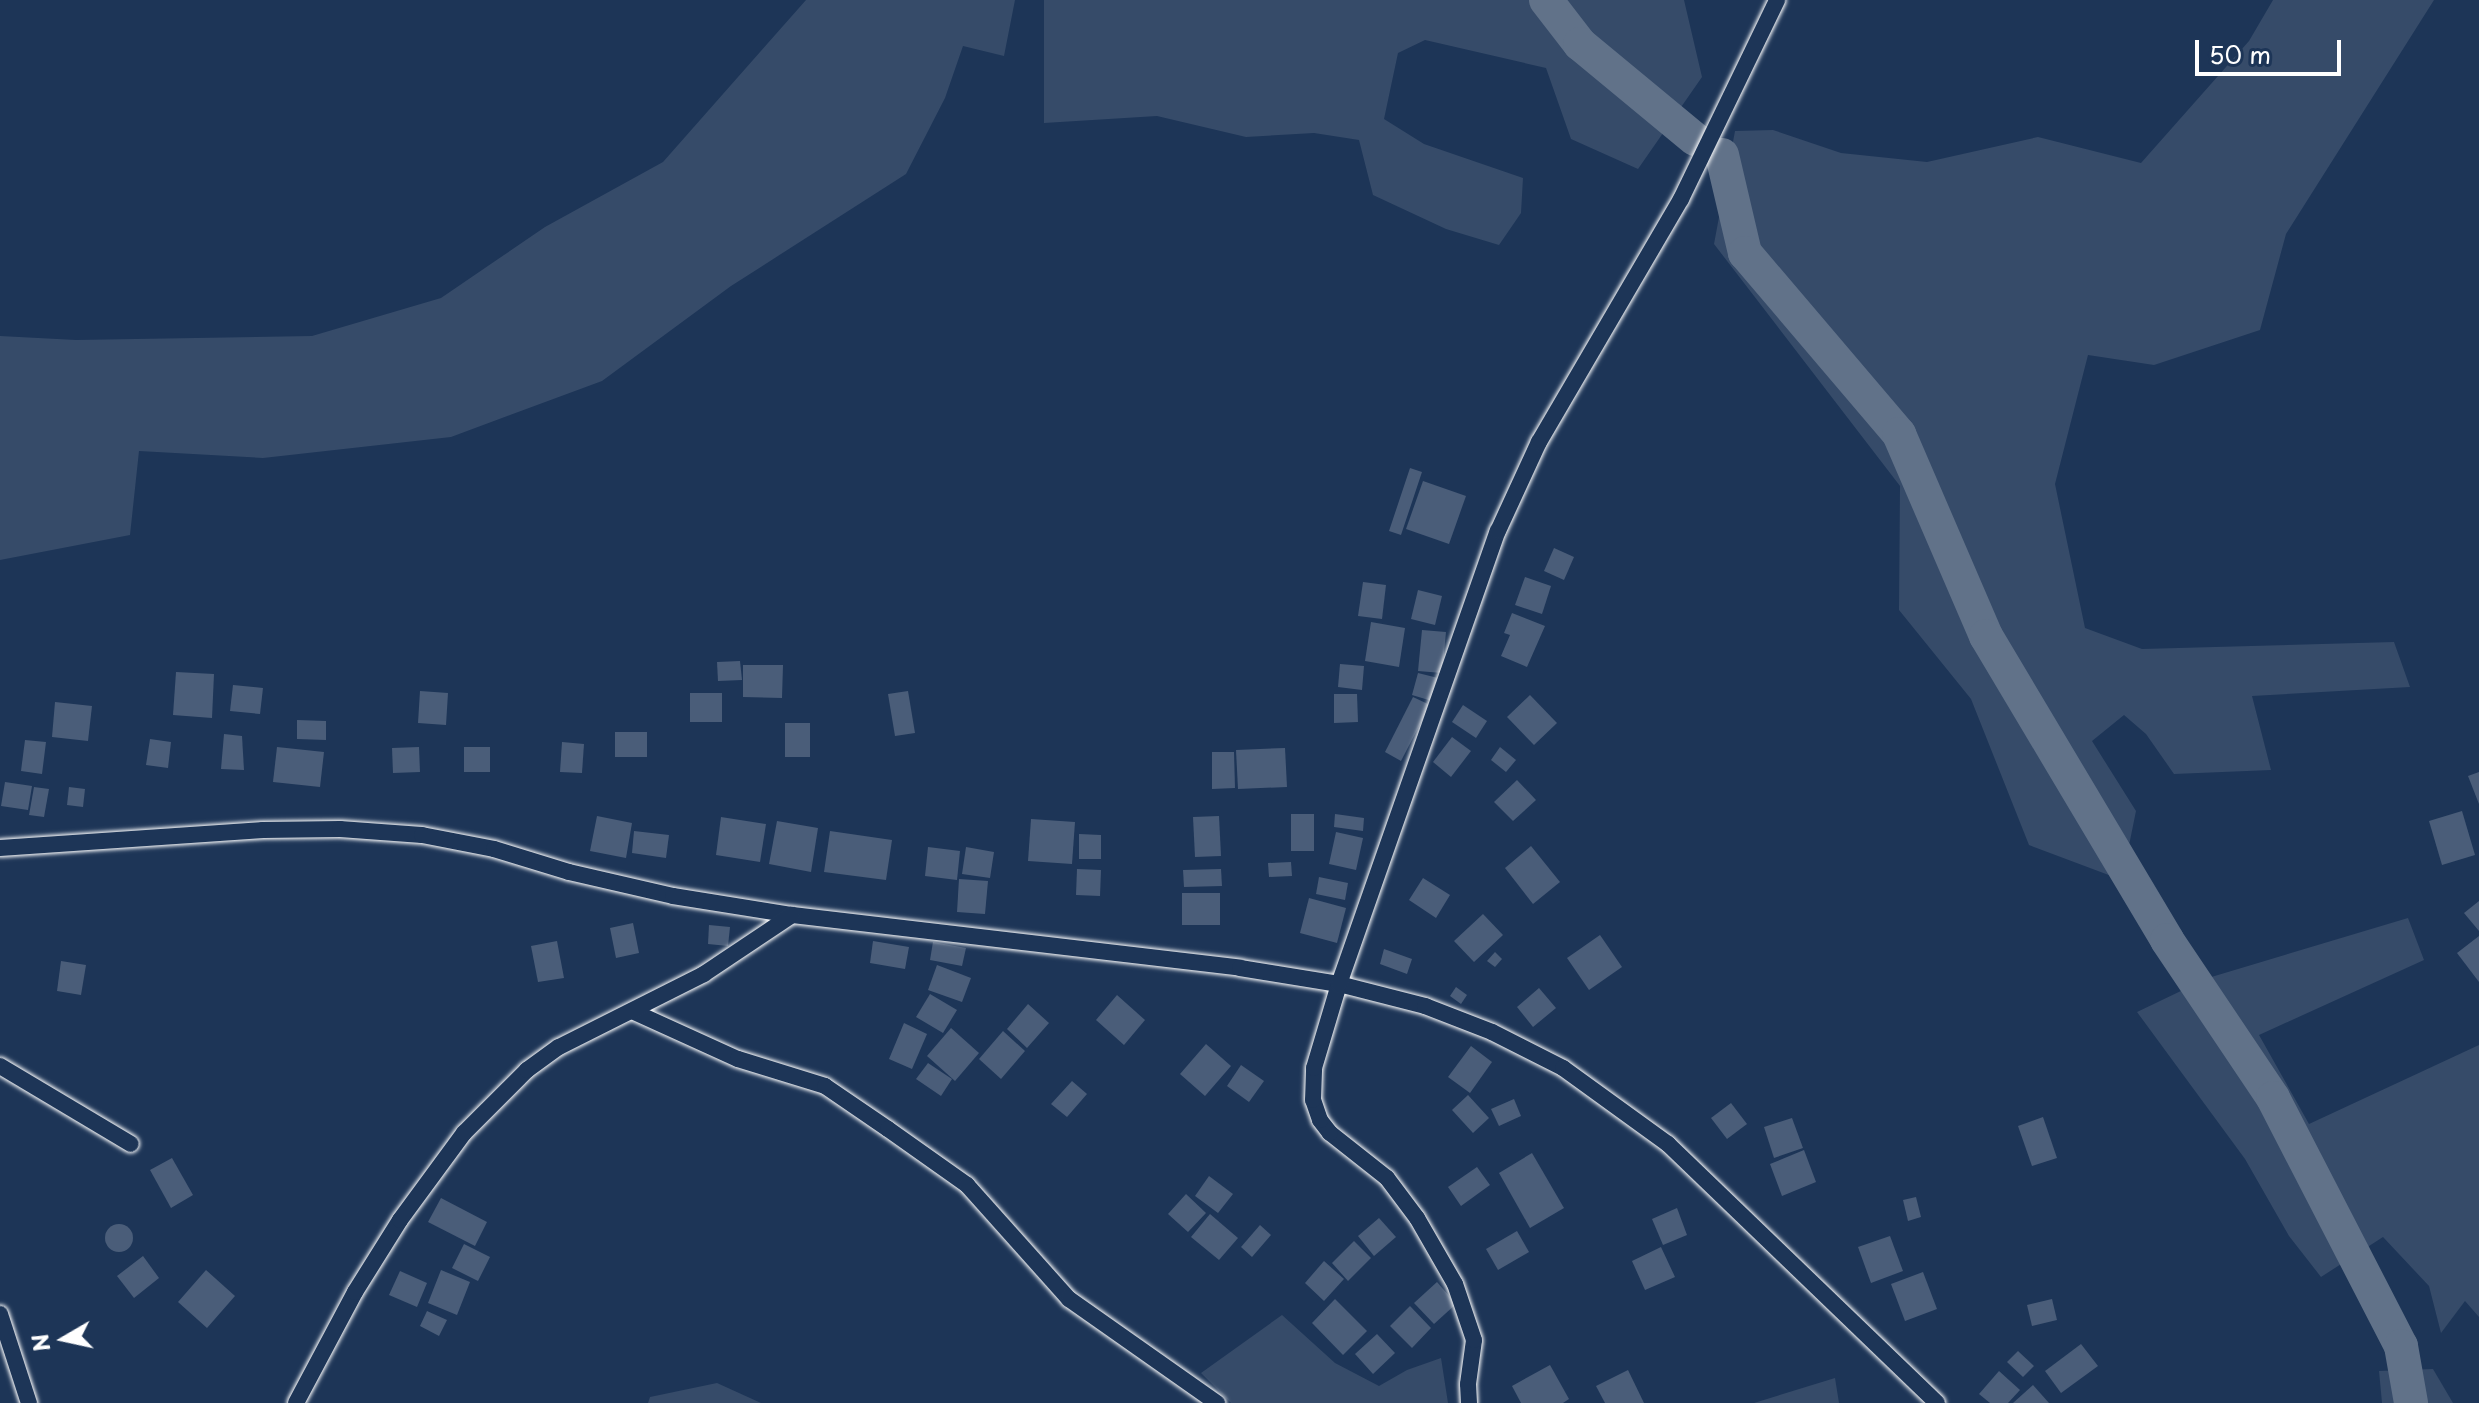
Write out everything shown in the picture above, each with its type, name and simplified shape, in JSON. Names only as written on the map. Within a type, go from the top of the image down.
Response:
[{"type":"street","points":[[1469,1403],[1468,1384],[1474,1340],[1455,1284],[1417,1218],[1387,1178],[1330,1133],[1313,1100],[1314,1068],[1339,984],[1498,531],[1539,442],[1681,199],[1777,0]]},
{"type":"street","points":[[0,848],[263,830],[340,829],[422,835],[494,849],[569,872],[673,896],[792,915],[1037,942],[1339,984],[1438,1011],[1492,1032],[1563,1068],[1668,1144],[1937,1403]]},
{"type":"street","points":[[296,1403],[355,1292],[400,1220],[464,1133],[538,1062],[559,1047],[704,974],[792,915]]},
{"type":"street","points":[[632,1011],[738,1059],[825,1086],[967,1185],[1069,1299],[1217,1403]]},
{"type":"street","points":[[0,1066],[131,1144]]},
{"type":"street","points":[[0,1314],[29,1403]]},
{"type":"shaded area","points":[[806,0],[1015,0],[1004,56],[963,46],[945,98],[906,174],[731,286],[602,381],[451,437],[263,458],[139,451],[130,535],[0,560],[0,336],[76,340],[312,336],[441,298],[545,227],[663,162]]},
{"type":"shaded area","points":[[1044,0],[1684,0],[1702,77],[1638,169],[1571,139],[1546,68],[1425,40],[1398,53],[1384,119],[1424,144],[1523,178],[1521,213],[1499,245],[1446,229],[1373,195],[1359,140],[1314,133],[1246,137],[1157,116],[1044,123]]},
{"type":"shaded area","points":[[2273,0],[2434,0],[2286,234],[2260,330],[2154,365],[2088,355],[2055,484],[2085,628],[2142,649],[2394,642],[2410,687],[2252,696],[2271,770],[2174,774],[2146,734],[2124,715],[2092,741],[2136,811],[2122,880],[2029,845],[1971,699],[1899,610],[1900,486],[1714,244],[1735,131],[1773,130],[1841,153],[1927,162],[2038,137],[2141,163],[2249,41]]},
{"type":"shaded area","points":[[2408,918],[2424,960],[2259,1035],[2309,1124],[2479,1045],[2479,1317],[2465,1301],[2441,1333],[2429,1286],[2383,1237],[2321,1277],[2289,1236],[2245,1159],[2137,1012],[2208,978]]},
{"type":"shaded area","points":[[1282,1315],[1335,1363],[1379,1386],[1407,1370],[1441,1358],[1448,1403],[1231,1403],[1201,1373]]},
{"type":"shaded area","points":[[2433,1369],[2453,1403],[2382,1403],[2379,1371]]},
{"type":"shaded area","points":[[1835,1378],[1839,1403],[1754,1403]]},
{"type":"shaded area","points":[[717,1383],[761,1403],[648,1403],[650,1397]]},
{"type":"building","points":[[1410,468],[1422,472],[1401,535],[1389,531]]},
{"type":"building","points":[[1423,481],[1466,496],[1449,544],[1406,529]]},
{"type":"building","points":[[1554,548],[1574,557],[1564,580],[1544,571]]},
{"type":"building","points":[[1525,577],[1551,586],[1542,614],[1515,605]]},
{"type":"building","points":[[1363,582],[1386,585],[1382,619],[1358,616]]},
{"type":"building","points":[[1418,590],[1442,596],[1435,625],[1411,619]]},
{"type":"building","points":[[1512,613],[1545,626],[1527,667],[1501,656],[1510,635],[1504,633]]},
{"type":"building","points":[[1371,622],[1405,628],[1399,667],[1365,661]]},
{"type":"building","points":[[1422,630],[1446,632],[1442,673],[1418,671]]},
{"type":"building","points":[[740,661],[742,680],[718,681],[717,662]]},
{"type":"building","points":[[1340,664],[1364,666],[1362,690],[1338,687]]},
{"type":"building","points":[[743,665],[783,665],[782,698],[743,697]]},
{"type":"building","points":[[176,672],[214,674],[212,718],[173,715]]},
{"type":"building","points":[[1418,673],[1438,678],[1432,701],[1412,695]]},
{"type":"building","points":[[233,685],[263,688],[260,714],[230,711]]},
{"type":"building","points":[[420,691],[448,693],[446,725],[418,723]]},
{"type":"building","points":[[908,691],[915,733],[895,736],[888,694]]},
{"type":"building","points":[[690,693],[722,693],[722,722],[690,722]]},
{"type":"building","points":[[1334,694],[1357,694],[1358,722],[1334,723]]},
{"type":"building","points":[[1530,695],[1557,723],[1534,745],[1507,717]]},
{"type":"building","points":[[1413,697],[1430,705],[1401,761],[1385,752]]},
{"type":"building","points":[[55,702],[92,706],[88,741],[52,737]]},
{"type":"building","points":[[1463,705],[1487,721],[1476,738],[1452,722]]},
{"type":"building","points":[[297,720],[326,721],[326,740],[297,739]]},
{"type":"building","points":[[785,723],[810,723],[810,757],[785,757]]},
{"type":"building","points":[[615,732],[647,732],[647,757],[615,757]]},
{"type":"building","points":[[224,734],[242,736],[244,770],[221,769]]},
{"type":"building","points":[[1452,737],[1471,751],[1451,777],[1433,762]]},
{"type":"building","points":[[150,739],[171,742],[168,768],[146,765]]},
{"type":"building","points":[[25,740],[46,742],[42,774],[21,771]]},
{"type":"building","points":[[562,742],[584,744],[582,773],[560,772]]},
{"type":"building","points":[[277,747],[324,752],[320,787],[273,782]]},
{"type":"building","points":[[419,747],[420,772],[393,773],[392,748]]},
{"type":"building","points":[[464,747],[490,747],[490,772],[464,772]]},
{"type":"building","points":[[1500,747],[1516,760],[1506,772],[1491,760]]},
{"type":"building","points":[[1285,748],[1287,787],[1238,789],[1236,750]]},
{"type":"building","points":[[1212,752],[1234,752],[1235,788],[1212,789]]},
{"type":"building","points":[[2479,772],[2479,804],[2468,776]]},
{"type":"building","points":[[1517,780],[1536,800],[1513,821],[1494,802]]},
{"type":"building","points":[[5,782],[32,786],[28,810],[1,806]]},
{"type":"building","points":[[34,787],[49,789],[44,817],[29,815]]},
{"type":"building","points":[[69,787],[85,789],[83,807],[67,805]]},
{"type":"building","points":[[2462,811],[2475,855],[2442,865],[2429,821]]},
{"type":"building","points":[[1291,814],[1314,814],[1314,851],[1291,851]]},
{"type":"building","points":[[1335,814],[1364,818],[1363,831],[1334,827]]},
{"type":"building","points":[[597,816],[632,823],[626,858],[590,851]]},
{"type":"building","points":[[1219,816],[1221,856],[1195,857],[1193,817]]},
{"type":"building","points":[[721,817],[766,824],[760,862],[716,855]]},
{"type":"building","points":[[1031,819],[1075,822],[1072,864],[1028,861]]},
{"type":"building","points":[[777,821],[818,828],[811,872],[769,864]]},
{"type":"building","points":[[634,831],[669,835],[666,858],[632,853]]},
{"type":"building","points":[[830,831],[892,840],[886,880],[824,872]]},
{"type":"building","points":[[1336,832],[1363,838],[1356,870],[1329,864]]},
{"type":"building","points":[[1079,834],[1101,835],[1101,859],[1079,859]]},
{"type":"building","points":[[1531,846],[1560,882],[1533,904],[1505,868]]},
{"type":"building","points":[[928,847],[960,851],[957,880],[925,876]]},
{"type":"building","points":[[966,847],[994,852],[990,878],[962,874]]},
{"type":"building","points":[[1291,862],[1292,876],[1269,877],[1268,863]]},
{"type":"building","points":[[1077,869],[1101,870],[1100,896],[1076,895]]},
{"type":"building","points":[[1221,869],[1222,886],[1184,887],[1183,870]]},
{"type":"building","points":[[1319,877],[1348,883],[1345,900],[1316,894]]},
{"type":"building","points":[[1423,878],[1450,895],[1436,918],[1409,900]]},
{"type":"building","points":[[959,879],[988,881],[985,914],[957,912]]},
{"type":"building","points":[[1182,893],[1220,893],[1220,925],[1182,925]]},
{"type":"building","points":[[1309,898],[1346,908],[1337,943],[1300,933]]},
{"type":"building","points":[[2479,901],[2479,931],[2464,913]]},
{"type":"building","points":[[1483,914],[1503,935],[1474,962],[1454,941]]},
{"type":"building","points":[[633,923],[639,953],[616,958],[610,928]]},
{"type":"building","points":[[709,925],[730,927],[728,946],[708,944]]},
{"type":"building","points":[[1600,935],[1622,967],[1589,990],[1567,958]]},
{"type":"building","points":[[2479,936],[2479,982],[2457,953]]},
{"type":"building","points":[[557,941],[564,978],[538,982],[531,946]]},
{"type":"building","points":[[873,941],[909,947],[905,969],[870,963]]},
{"type":"building","points":[[933,942],[966,948],[962,966],[930,960]]},
{"type":"building","points":[[1384,949],[1412,959],[1407,974],[1380,964]]},
{"type":"building","points":[[1495,952],[1502,959],[1495,967],[1487,961]]},
{"type":"building","points":[[61,961],[86,965],[81,995],[57,991]]},
{"type":"building","points":[[937,965],[971,978],[962,1002],[928,990]]},
{"type":"building","points":[[1456,987],[1467,995],[1461,1004],[1450,996]]},
{"type":"building","points":[[1539,988],[1556,1008],[1533,1027],[1517,1007]]},
{"type":"building","points":[[930,994],[957,1010],[943,1033],[916,1017]]},
{"type":"building","points":[[1117,995],[1145,1020],[1124,1045],[1096,1020]]},
{"type":"building","points":[[1028,1004],[1049,1023],[1027,1048],[1007,1029]]},
{"type":"building","points":[[904,1023],[927,1034],[912,1069],[889,1059]]},
{"type":"building","points":[[951,1028],[979,1053],[955,1081],[927,1056]]},
{"type":"building","points":[[1003,1031],[1025,1051],[1001,1079],[979,1059]]},
{"type":"building","points":[[1206,1044],[1231,1066],[1205,1096],[1180,1074]]},
{"type":"building","points":[[1471,1046],[1492,1062],[1470,1093],[1448,1077]]},
{"type":"building","points":[[928,1063],[952,1079],[941,1096],[916,1079]]},
{"type":"building","points":[[1241,1065],[1264,1081],[1249,1102],[1227,1086]]},
{"type":"building","points":[[1072,1081],[1087,1094],[1067,1117],[1051,1104]]},
{"type":"building","points":[[1468,1095],[1489,1118],[1473,1133],[1452,1110]]},
{"type":"building","points":[[1514,1099],[1521,1116],[1499,1126],[1491,1109]]},
{"type":"building","points":[[1731,1103],[1747,1124],[1727,1139],[1711,1118]]},
{"type":"building","points":[[2043,1117],[2057,1158],[2032,1166],[2018,1126]]},
{"type":"building","points":[[1792,1118],[1803,1148],[1774,1158],[1764,1127]]},
{"type":"building","points":[[1804,1150],[1816,1182],[1782,1196],[1770,1164]]},
{"type":"building","points":[[1532,1153],[1564,1208],[1530,1228],[1499,1173]]},
{"type":"building","points":[[172,1158],[193,1195],[171,1208],[150,1170]]},
{"type":"building","points":[[1477,1167],[1490,1185],[1461,1206],[1448,1187]]},
{"type":"building","points":[[1209,1176],[1233,1194],[1218,1213],[1195,1196]]},
{"type":"building","points":[[1186,1194],[1206,1213],[1188,1232],[1168,1214]]},
{"type":"building","points":[[1916,1197],[1921,1217],[1908,1221],[1903,1200]]},
{"type":"building","points":[[441,1198],[487,1222],[475,1246],[428,1222]]},
{"type":"building","points":[[1677,1208],[1687,1235],[1663,1245],[1652,1219]]},
{"type":"building","points":[[1210,1214],[1238,1238],[1219,1260],[1191,1237]]},
{"type":"building","points":[[1379,1218],[1396,1237],[1374,1256],[1358,1236]]},
{"type":"building","points":[[119,1224],[129,1228],[133,1238],[129,1248],[119,1252],[109,1248],[105,1238],[109,1228]]},
{"type":"building","points":[[1260,1225],[1271,1235],[1252,1257],[1241,1247]]},
{"type":"building","points":[[1517,1231],[1529,1252],[1498,1270],[1486,1249]]},
{"type":"building","points":[[1890,1236],[1903,1271],[1871,1283],[1858,1247]]},
{"type":"building","points":[[1354,1241],[1371,1258],[1348,1281],[1332,1263]]},
{"type":"building","points":[[464,1244],[490,1257],[478,1281],[452,1268]]},
{"type":"building","points":[[1661,1247],[1675,1277],[1645,1290],[1632,1261]]},
{"type":"building","points":[[143,1256],[159,1278],[134,1298],[117,1276]]},
{"type":"building","points":[[1324,1261],[1344,1279],[1324,1301],[1305,1283]]},
{"type":"building","points":[[206,1270],[235,1296],[207,1328],[178,1302]]},
{"type":"building","points":[[441,1270],[470,1282],[457,1315],[428,1303]]},
{"type":"building","points":[[400,1271],[427,1283],[417,1307],[389,1295]]},
{"type":"building","points":[[1923,1272],[1937,1309],[1905,1321],[1891,1284]]},
{"type":"building","points":[[1437,1282],[1456,1304],[1434,1324],[1414,1303]]},
{"type":"building","points":[[1335,1299],[1367,1331],[1343,1355],[1312,1323]]},
{"type":"building","points":[[2052,1299],[2057,1320],[2032,1326],[2027,1305]]},
{"type":"building","points":[[1410,1306],[1431,1328],[1412,1348],[1390,1326]]},
{"type":"building","points":[[427,1311],[447,1320],[439,1336],[420,1326]]},
{"type":"building","points":[[1377,1334],[1395,1353],[1373,1374],[1355,1354]]},
{"type":"building","points":[[2081,1344],[2098,1366],[2061,1393],[2045,1371]]},
{"type":"building","points":[[2018,1351],[2034,1366],[2023,1377],[2007,1362]]},
{"type":"building","points":[[1550,1365],[1569,1399],[1563,1403],[1521,1403],[1512,1386]]},
{"type":"building","points":[[1628,1370],[1644,1403],[1605,1403],[1596,1386]]},
{"type":"building","points":[[1999,1371],[2020,1390],[2008,1403],[1990,1403],[1979,1394]]},
{"type":"building","points":[[2033,1385],[2049,1403],[2013,1403]]},
{"type":"waterway","points":[[1546,0],[1580,44],[1695,139]]},
{"type":"waterway","points":[[1722,155],[1745,253],[1899,434],[1986,636],[2167,940],[2273,1098],[2401,1346],[2411,1403]]}]
